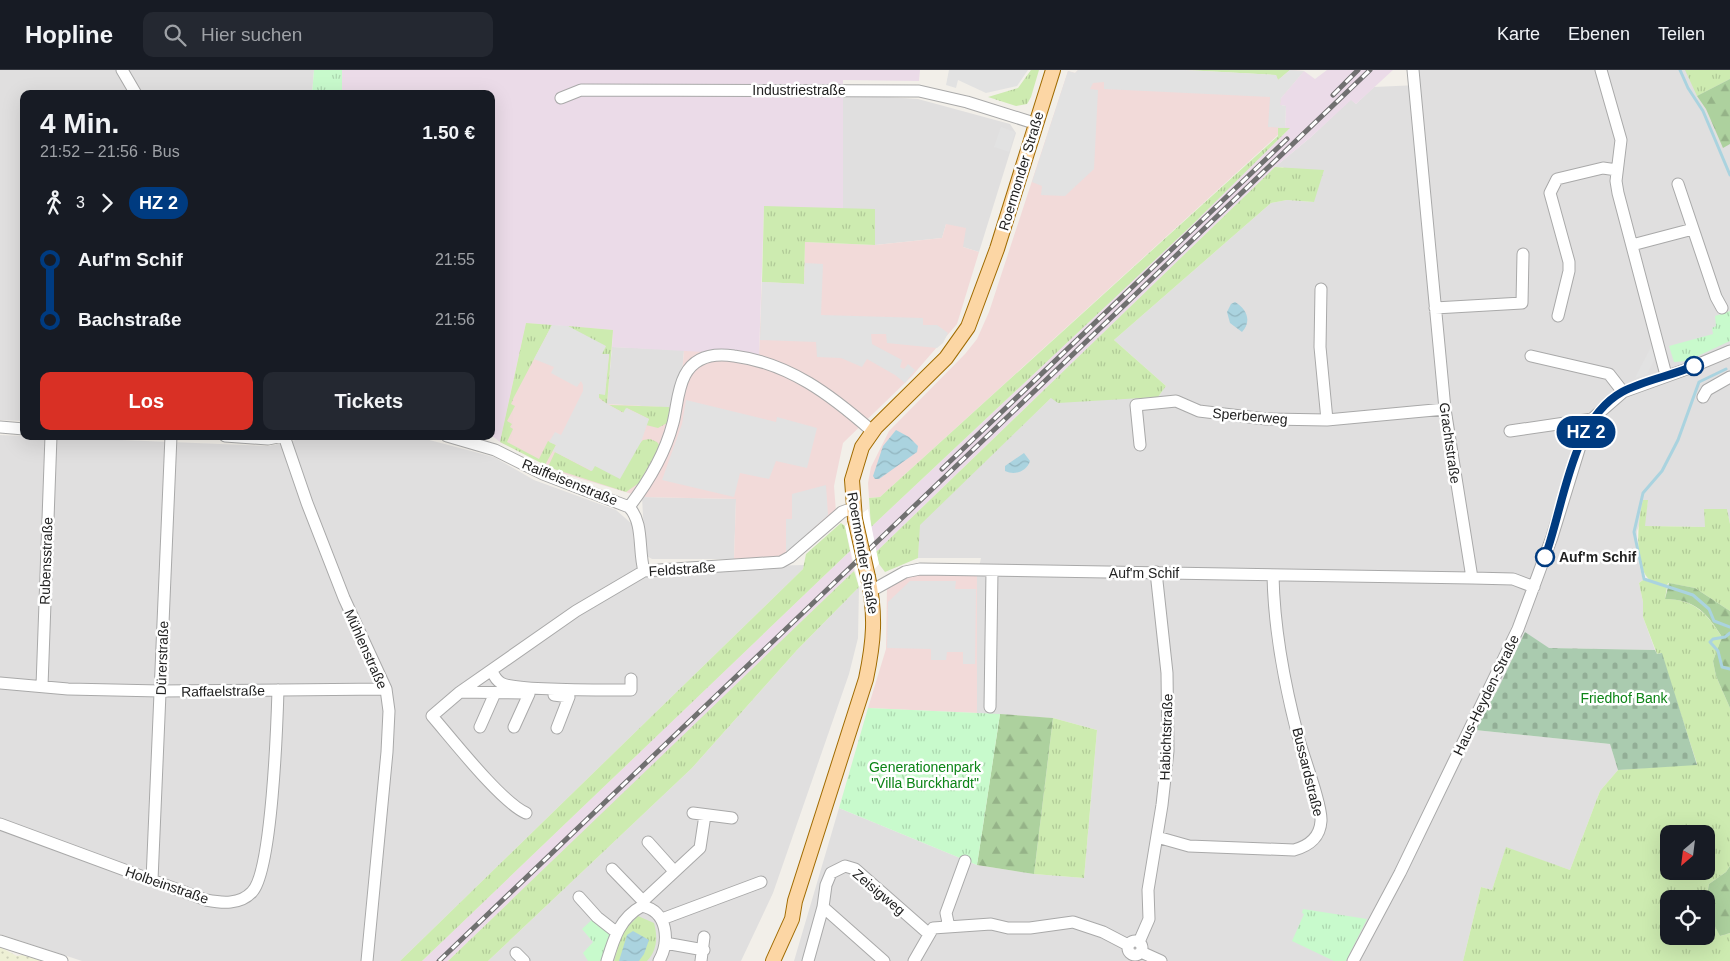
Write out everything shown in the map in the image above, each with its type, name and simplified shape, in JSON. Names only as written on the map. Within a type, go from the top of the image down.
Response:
[{"type":"main road","name":"Roermonder Straße","points":[[773,961],[792,919],[795,901],[866,679],[874,642],[875,617],[871,591],[854,514],[852,480],[856,464],[872,431],[946,358],[968,327],[997,249],[1034,123],[1052,70]]},
{"type":"main road","name":"Roermonder Straße","points":[[762,961],[784,916],[795,901]]},
{"type":"street","points":[[122,70],[134,90]]},
{"type":"street","name":"Grachtstraße","points":[[1413,70],[1445,409],[1472,578]]},
{"type":"street","points":[[1601,70],[1621,140],[1617,170],[1618,193],[1666,375]]},
{"type":"street","name":"Industriestraße","points":[[560,98],[581,90],[919,91],[967,102],[1034,123]]},
{"type":"street","points":[[1558,316],[1569,271],[1569,262],[1550,193],[1551,188],[1557,179],[1603,168],[1617,170]]},
{"type":"street","points":[[1678,184],[1722,308]]},
{"type":"street","points":[[1632,245],[1693,229]]},
{"type":"street","points":[[1435,308],[1522,303],[1523,254]]},
{"type":"street","points":[[1321,289],[1320,347],[1327,420]]},
{"type":"street","points":[[629,507],[660,460],[673,423],[684,376],[691,366],[700,359],[713,355],[748,358],[778,366],[821,390],[872,431]]},
{"type":"street","points":[[1531,356],[1609,374],[1623,392]]},
{"type":"street","name":"Haus-Heyden-Straße","points":[[1353,961],[1400,873],[1518,629],[1552,537],[1581,443],[1592,419],[1623,392],[1666,375],[1729,358]]},
{"type":"street","points":[[1703,397],[1707,390],[1730,377]]},
{"type":"street","name":"Sperberweg","points":[[1140,445],[1136,405],[1176,401],[1199,411],[1266,419],[1327,420],[1445,409]]},
{"type":"street","points":[[1510,431],[1592,419]]},
{"type":"street","points":[[0,427],[20,428]]},
{"type":"street","name":"Rubensstraße","points":[[42,686],[50,440]]},
{"type":"street","name":"Dürerstraße","points":[[152,880],[171,440]]},
{"type":"street","name":"Mühlenstraße","points":[[285,440],[307,503],[344,598],[386,689],[389,711],[388,752],[367,961]]},
{"type":"street","name":"Raiffeisenstraße","points":[[461,440],[495,450],[532,470],[629,507],[636,515],[638,523],[644,571]]},
{"type":"street","name":"Feldstraße","points":[[526,813],[518,809],[488,780],[432,716],[460,692],[576,612],[644,571],[781,562],[842,512],[854,514]]},
{"type":"street","name":"Auf'm Schif","points":[[871,591],[905,572],[920,569],[1472,578],[1513,580],[1534,587]]},
{"type":"street","points":[[990,707],[992,571]]},
{"type":"street","name":"Habichtstraße","points":[[1134,951],[1149,919],[1150,900],[1148,890],[1158,838],[1166,771],[1168,724],[1167,673],[1156,572]]},
{"type":"street","name":"Bussardstraße","points":[[1158,838],[1189,846],[1294,850],[1312,842],[1319,830],[1321,816],[1299,740],[1282,665],[1272,575]]},
{"type":"street","points":[[492,671],[496,679],[503,684],[546,688],[630,690],[631,679]]},
{"type":"street","name":"Raffaelstraße","points":[[0,683],[68,689],[160,691],[386,689]]},
{"type":"street","name":"Holbeinstraße","points":[[0,824],[152,880],[221,903],[243,898],[252,892],[259,882],[267,848],[278,690]]},
{"type":"street","points":[[460,692],[569,697],[557,728]]},
{"type":"street","points":[[480,727],[495,693]]},
{"type":"street","points":[[514,727],[529,694]]},
{"type":"street","points":[[693,813],[732,818]]},
{"type":"street","points":[[607,961],[616,932],[629,915],[700,848],[705,815]]},
{"type":"street","points":[[648,842],[674,871]]},
{"type":"street","points":[[949,926],[946,913],[965,861]]},
{"type":"street","name":"Zeisigweg","points":[[808,961],[823,907],[826,885],[831,873],[845,866],[856,869],[928,934]]},
{"type":"street","points":[[612,869],[642,903],[654,910],[662,919],[665,927],[666,943],[660,961]]},
{"type":"street","points":[[662,919],[761,882]]},
{"type":"street","points":[[579,897],[616,932]]},
{"type":"street","points":[[823,907],[884,961]]},
{"type":"street","points":[[914,961],[933,928],[991,924],[1008,928],[1030,928],[1073,922],[1103,932],[1134,951],[1161,961]]},
{"type":"street","points":[[666,943],[702,955],[704,937]]},
{"type":"street","points":[[0,941],[62,961]]},
{"type":"shaded area","points":[[0,70],[314,70],[312,90],[20,90],[20,421],[0,420]]},
{"type":"shaded area","points":[[342,70],[920,70],[919,81],[843,80],[843,209],[764,207],[759,355],[612,347],[613,330],[526,323],[500,442],[495,438],[495,90],[342,90]]},
{"type":"shaded area","points":[[949,70],[1028,70],[1017,86],[986,93],[958,80],[956,88],[946,85]]},
{"type":"shaded area","points":[[1078,70],[1185,70],[1283,76],[1290,70],[1304,71],[1281,98],[1285,128],[1279,128],[1278,135],[880,497],[869,498],[868,483],[871,467],[889,431],[965,354],[977,339],[989,312],[1068,71],[1075,73]]},
{"type":"shaded area","points":[[1078,70],[1185,70],[1276,75],[1278,80],[1290,70],[1304,71],[1281,98],[1280,105],[1286,106],[1285,128],[1268,127],[1270,97],[1104,89],[1104,82],[1093,83],[1090,89],[1098,90],[1094,169],[1065,196],[1041,195],[1042,186],[1032,182],[1068,71],[1075,73]]},
{"type":"shaded area","points":[[1327,70],[1393,70],[1356,104],[1351,100],[1275,167],[876,552],[871,527],[1190,227],[1289,129],[1285,128],[1286,106],[1280,105],[1281,98],[1304,71],[1315,79]]},
{"type":"shaded area","points":[[1418,70],[1730,70],[1730,524],[1727,509],[1705,509],[1705,527],[1644,526],[1648,500],[1637,531],[1636,552],[1643,580],[1639,583],[1643,602],[1643,617],[1655,650],[1548,648],[1499,687],[1475,730],[1610,744],[1618,770],[1600,791],[1570,870],[1506,848],[1492,890],[1481,887],[1463,961],[794,961],[839,808],[977,865],[1034,874],[1084,878],[1097,730],[1053,718],[977,713],[977,576],[981,558],[918,558],[919,525],[1051,398],[1158,397],[1166,386],[1114,340],[1271,203],[1287,200],[1314,202],[1283,167],[1275,167],[1311,137],[1351,99],[1356,104],[1374,87],[1418,85]]},
{"type":"shaded area","points":[[842,94],[918,99],[1010,124],[1016,133],[979,252],[963,247],[946,224],[942,238],[875,245],[875,209],[843,209]]},
{"type":"shaded area","points":[[1001,127],[1015,132],[1009,152],[994,147]]},
{"type":"shaded area","points":[[946,224],[966,228],[963,247],[979,252],[957,324],[912,376],[843,443],[834,486],[836,512],[792,551],[774,559],[734,559],[736,499],[642,497],[565,474],[500,442],[526,323],[613,330],[607,404],[679,408],[684,350],[759,354],[762,282],[804,284],[805,242],[875,245],[942,238]]},
{"type":"shaded area","points":[[805,263],[823,264],[821,315],[923,318],[923,325],[937,325],[948,333],[943,343],[937,348],[887,343],[886,334],[871,334],[872,344],[902,360],[900,367],[904,369],[908,364],[915,370],[905,383],[867,359],[862,367],[841,358],[817,357],[816,342],[760,340],[762,282],[804,284]]},
{"type":"shaded area","points":[[552,325],[568,326],[606,346],[602,354],[609,354],[605,395],[599,394],[599,399],[623,413],[626,408],[649,419],[641,442],[620,479],[595,466],[592,471],[553,451],[556,445],[549,442],[555,432],[561,435],[583,391],[581,381],[577,387],[551,373],[554,367],[534,359]]},
{"type":"shaded area","points":[[1652,345],[1655,358],[1647,374],[1635,378]]},
{"type":"shaded area","points":[[612,347],[684,350],[679,408],[607,404]]},
{"type":"shaded area","points":[[686,400],[776,422],[777,417],[817,428],[807,468],[776,461],[769,479],[740,473],[734,497],[662,480],[682,424]]},
{"type":"shaded area","points":[[0,435],[20,436],[20,440],[122,440],[269,446],[295,440],[429,440],[494,457],[534,480],[616,510],[632,524],[638,577],[766,566],[804,565],[803,569],[400,961],[82,961],[0,934]]},
{"type":"shaded area","points":[[826,485],[828,515],[786,553],[786,519],[792,519],[792,494]]},
{"type":"shaded area","points":[[642,497],[736,499],[734,559],[652,559],[645,555]]},
{"type":"shaded area","points":[[850,551],[854,571],[669,750],[448,961],[422,961]]},
{"type":"shaded area","points":[[926,572],[977,576],[977,713],[868,708],[886,649],[887,587],[909,573]]},
{"type":"shaded area","points":[[910,581],[956,581],[955,589],[976,589],[975,664],[963,664],[963,652],[947,652],[946,660],[931,660],[931,649],[887,648],[888,602]]},
{"type":"shaded area","points":[[859,587],[858,638],[849,674],[773,893],[741,961],[488,961],[692,768],[797,650]]},
{"type":"green space","points":[[314,70],[342,70],[342,90],[312,90]]},
{"type":"green space","points":[[1031,70],[1039,70],[1027,104],[1016,106],[988,97],[1018,88]]},
{"type":"green space","points":[[1185,70],[1290,70],[1278,80],[1276,75]]},
{"type":"green space","points":[[1685,70],[1730,70],[1730,79],[1697,96]]},
{"type":"green space","points":[[1730,79],[1730,144],[1723,148],[1706,109],[1697,96]]},
{"type":"green space","points":[[1278,128],[1290,128],[1190,227],[871,527],[869,498],[880,497],[1278,136]]},
{"type":"green space","points":[[1275,167],[1324,170],[1314,202],[1287,200],[1271,203],[1114,340],[1166,386],[1158,397],[1058,403],[1051,398],[920,525],[918,558],[885,572],[879,564],[876,552]]},
{"type":"green space","points":[[764,206],[875,209],[875,245],[805,242],[804,284],[762,282]]},
{"type":"green space","points":[[1730,311],[1730,341],[1687,361],[1674,362],[1669,346],[1713,334],[1712,328],[1716,326],[1715,316]]},
{"type":"green space","points":[[526,323],[552,325],[511,404],[515,406],[507,421],[512,424],[510,427],[513,429],[507,442],[539,459],[548,441],[556,445],[545,465],[500,442]]},
{"type":"green space","points":[[568,326],[613,330],[607,404],[598,397],[599,394],[605,394],[609,355],[602,354],[602,352]]},
{"type":"green space","points":[[609,405],[670,408],[667,423],[658,428],[646,425],[649,419],[627,408],[624,413]]},
{"type":"green space","points":[[650,439],[657,442],[660,446],[639,483],[626,492],[548,467],[555,452],[591,471],[595,465],[639,444],[643,440]]},
{"type":"green space","points":[[1643,500],[1648,500],[1645,526],[1705,527],[1704,509],[1727,509],[1730,524],[1730,611],[1695,588],[1668,583],[1667,586],[1657,584],[1667,587],[1665,599],[1684,602],[1699,609],[1711,621],[1722,637],[1713,661],[1716,676],[1730,708],[1730,866],[1726,872],[1715,880],[1715,825],[1660,825],[1660,880],[1715,880],[1709,884],[1708,890],[1660,890],[1660,945],[1715,945],[1715,926],[1720,936],[1730,933],[1730,961],[1463,961],[1481,887],[1492,890],[1506,847],[1570,870],[1600,791],[1618,770],[1697,764],[1661,653],[1657,654],[1643,617],[1643,602],[1639,583],[1643,580],[1654,583],[1647,577],[1642,568],[1638,532]]},
{"type":"green space","points":[[841,523],[845,526],[850,551],[422,961],[400,961],[803,569],[806,554]]},
{"type":"green space","points":[[854,571],[859,587],[797,650],[692,768],[488,961],[448,961]]},
{"type":"green space","points":[[1669,583],[1695,588],[1730,611],[1730,708],[1716,676],[1713,661],[1722,637],[1711,621],[1699,609],[1684,602],[1665,599]]},
{"type":"green space","name":"Friedhof Bank","points":[[1525,632],[1549,648],[1655,650],[1657,654],[1662,653],[1697,765],[1618,770],[1610,744],[1475,730],[1499,687]]},
{"type":"green space","name":"Generationenpark \"Villa Burckhardt\"","points":[[868,708],[1000,714],[977,865],[839,808]]},
{"type":"green space","points":[[1000,714],[1053,718],[1034,874],[977,865]]},
{"type":"green space","points":[[1053,718],[1097,730],[1084,878],[1034,874]]},
{"type":"green space","points":[[1730,866],[1730,933],[1720,936],[1715,926],[1715,890],[1708,890],[1709,884],[1726,872]]},
{"type":"green space","points":[[1303,909],[1367,919],[1346,961],[1334,961],[1292,941],[1304,914],[1302,913]]},
{"type":"green space","points":[[596,916],[612,935],[604,961],[588,961],[583,953],[593,942],[582,929]]},
{"type":"green space","points":[[638,916],[654,923],[656,939],[653,953],[647,961],[614,961],[622,933]]},
{"type":"green space","points":[[0,947],[17,956],[23,955],[42,961],[0,961]]},
{"type":"water","points":[[1235,302],[1243,308],[1247,315],[1247,324],[1242,332],[1230,323],[1227,312],[1231,304]]},
{"type":"water","points":[[896,430],[909,437],[918,446],[917,452],[879,479],[875,479],[873,476],[883,446]]},
{"type":"water","points":[[1024,453],[1030,461],[1023,470],[1017,473],[1005,471],[1005,466]]},
{"type":"water","points":[[633,931],[649,940],[644,954],[639,961],[619,961],[627,935]]},
{"type":"pier","points":[[868,509],[879,564],[859,587],[845,526]]},
{"type":"waterway","points":[[1680,70],[1688,88],[1703,111],[1730,175]]},
{"type":"waterway","points":[[1726,369],[1699,382],[1678,440],[1662,471],[1643,493],[1634,532],[1644,579],[1693,595],[1709,609],[1714,621],[1730,627]]},
{"type":"waterway","points":[[1730,633],[1725,637],[1713,639],[1710,642],[1718,651],[1722,667],[1730,669]]},
{"type":"railway","points":[[1333,95],[1358,70]]},
{"type":"railway","points":[[439,961],[1370,70]]},
{"type":"railway","points":[[942,469],[1287,139]]},
{"type":"bus line","points":[[1545,557],[1577,454],[1592,419],[1605,405],[1623,392],[1694,366]]},
{"type":"place","name":"Auf'm Schif","points":[[1545,557]]}]
